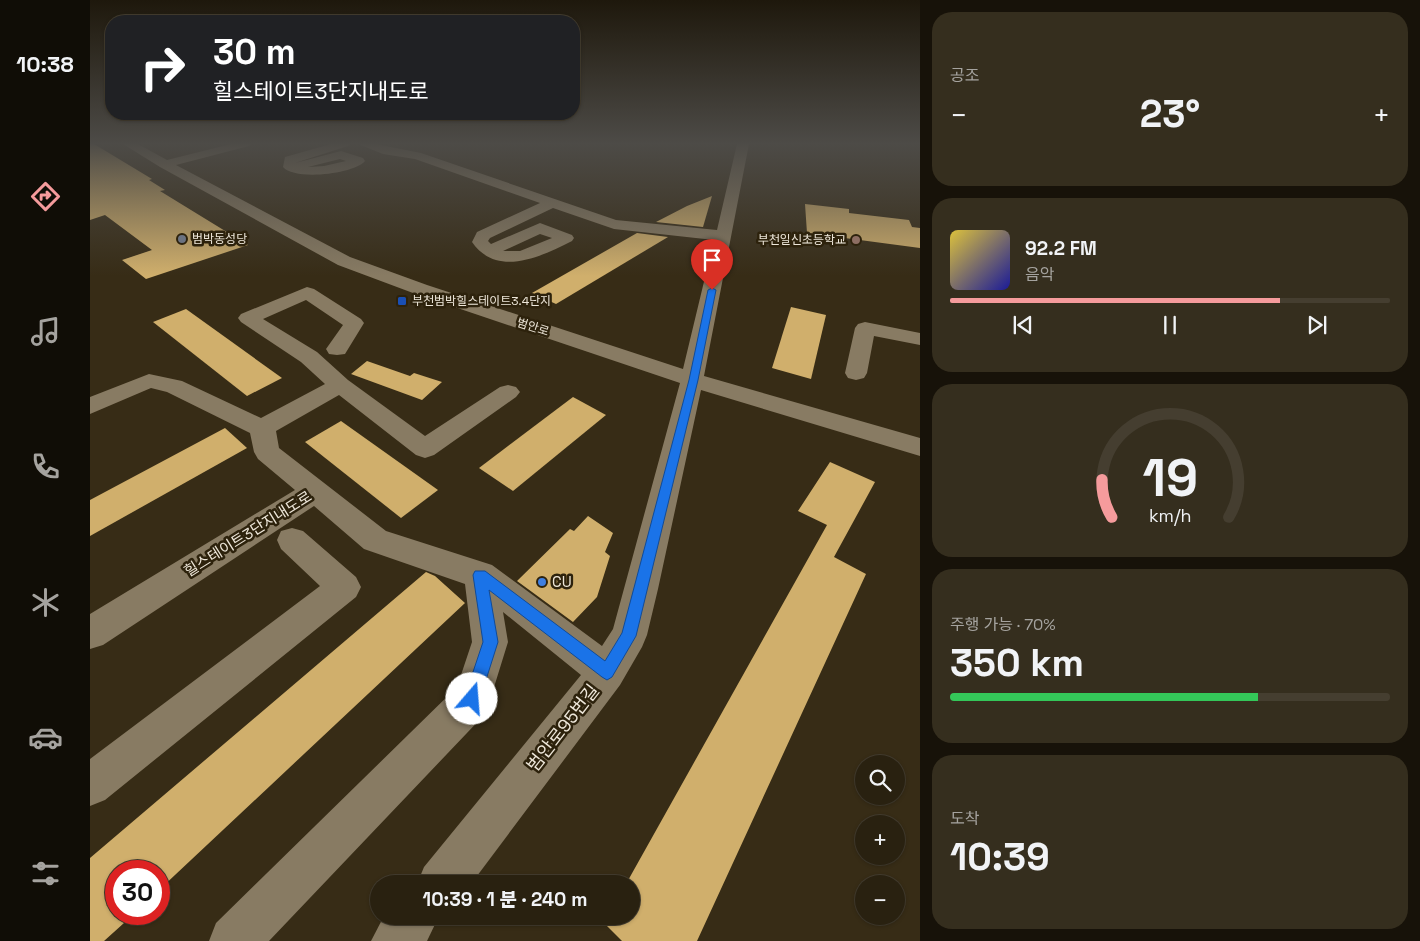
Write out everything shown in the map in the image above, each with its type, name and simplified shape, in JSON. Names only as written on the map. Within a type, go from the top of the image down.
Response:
[{"type":"street","name":"범안로","points":[[209,188],[344,260],[420,289],[693,380],[920,447]]},
{"type":"street","points":[[509,188],[614,224],[723,236]]},
{"type":"street","name":"범안로95번길","points":[[448,875],[607,672],[629,636],[693,380],[723,236],[736,188]]},
{"type":"street","points":[[490,251],[480,242],[483,235],[552,203]]},
{"type":"street","points":[[337,349],[354,323],[307,293],[248,318],[309,357],[340,385],[425,449],[508,392]]},
{"type":"street","points":[[856,373],[865,328],[920,339]]},
{"type":"street","points":[[90,406],[149,381],[174,386],[262,428]]},
{"type":"street","points":[[262,428],[340,385]]},
{"type":"street","points":[[262,428],[267,452],[315,491]]},
{"type":"street","name":"힐스테이트3단지내도로","points":[[90,633],[315,491],[375,540],[480,575],[607,672]]},
{"type":"street","name":"힐스테이트3단지내도로","points":[[90,786],[344,587],[292,540]]},
{"type":"street","points":[[234,941],[472,699],[490,642],[480,575]]},
{"type":"street","points":[[396,941],[408,925]]},
{"type":"building","points":[[90,188],[162,188],[165,190],[160,191],[248,245],[146,279],[122,260],[152,250],[105,215],[90,220]]},
{"type":"building","points":[[712,196],[703,227],[656,222],[687,206]]},
{"type":"building","points":[[805,204],[849,209],[849,213],[909,220],[912,227],[920,228],[920,248],[807,233]]},
{"type":"building","points":[[637,233],[668,237],[556,304],[532,293]]},
{"type":"building","points":[[791,307],[826,315],[811,379],[772,368]]},
{"type":"building","points":[[186,309],[282,378],[247,396],[153,322]]},
{"type":"building","points":[[367,361],[410,376],[414,373],[442,382],[422,400],[351,374]]},
{"type":"building","points":[[573,397],[606,415],[513,491],[479,468]]},
{"type":"building","points":[[341,421],[438,490],[401,518],[305,442]]},
{"type":"building","points":[[225,428],[247,448],[90,536],[90,500]]},
{"type":"building","points":[[830,462],[875,482],[834,557],[866,574],[697,941],[622,941],[606,925],[640,925],[640,875],[631,875],[827,525],[798,511]]},
{"type":"building","points":[[588,516],[613,533],[605,552],[610,556],[597,597],[573,622],[517,581],[570,529],[574,531]]},
{"type":"building","points":[[426,572],[435,576],[465,603],[170,880],[170,860],[105,860],[105,925],[122,925],[104,941],[90,941],[90,858]]},
{"type":"place","name":"범박동성당","points":[[182,239]]},
{"type":"place","name":"부천일신초등학교","points":[[856,240]]},
{"type":"place","name":"부천범박힐스테이트3.4단지","points":[[402,301]]},
{"type":"place","name":"CU","points":[[542,582]]},
{"type":"route","points":[[472,699],[490,642],[480,575],[607,672],[629,636],[693,380],[712,290]]}]
